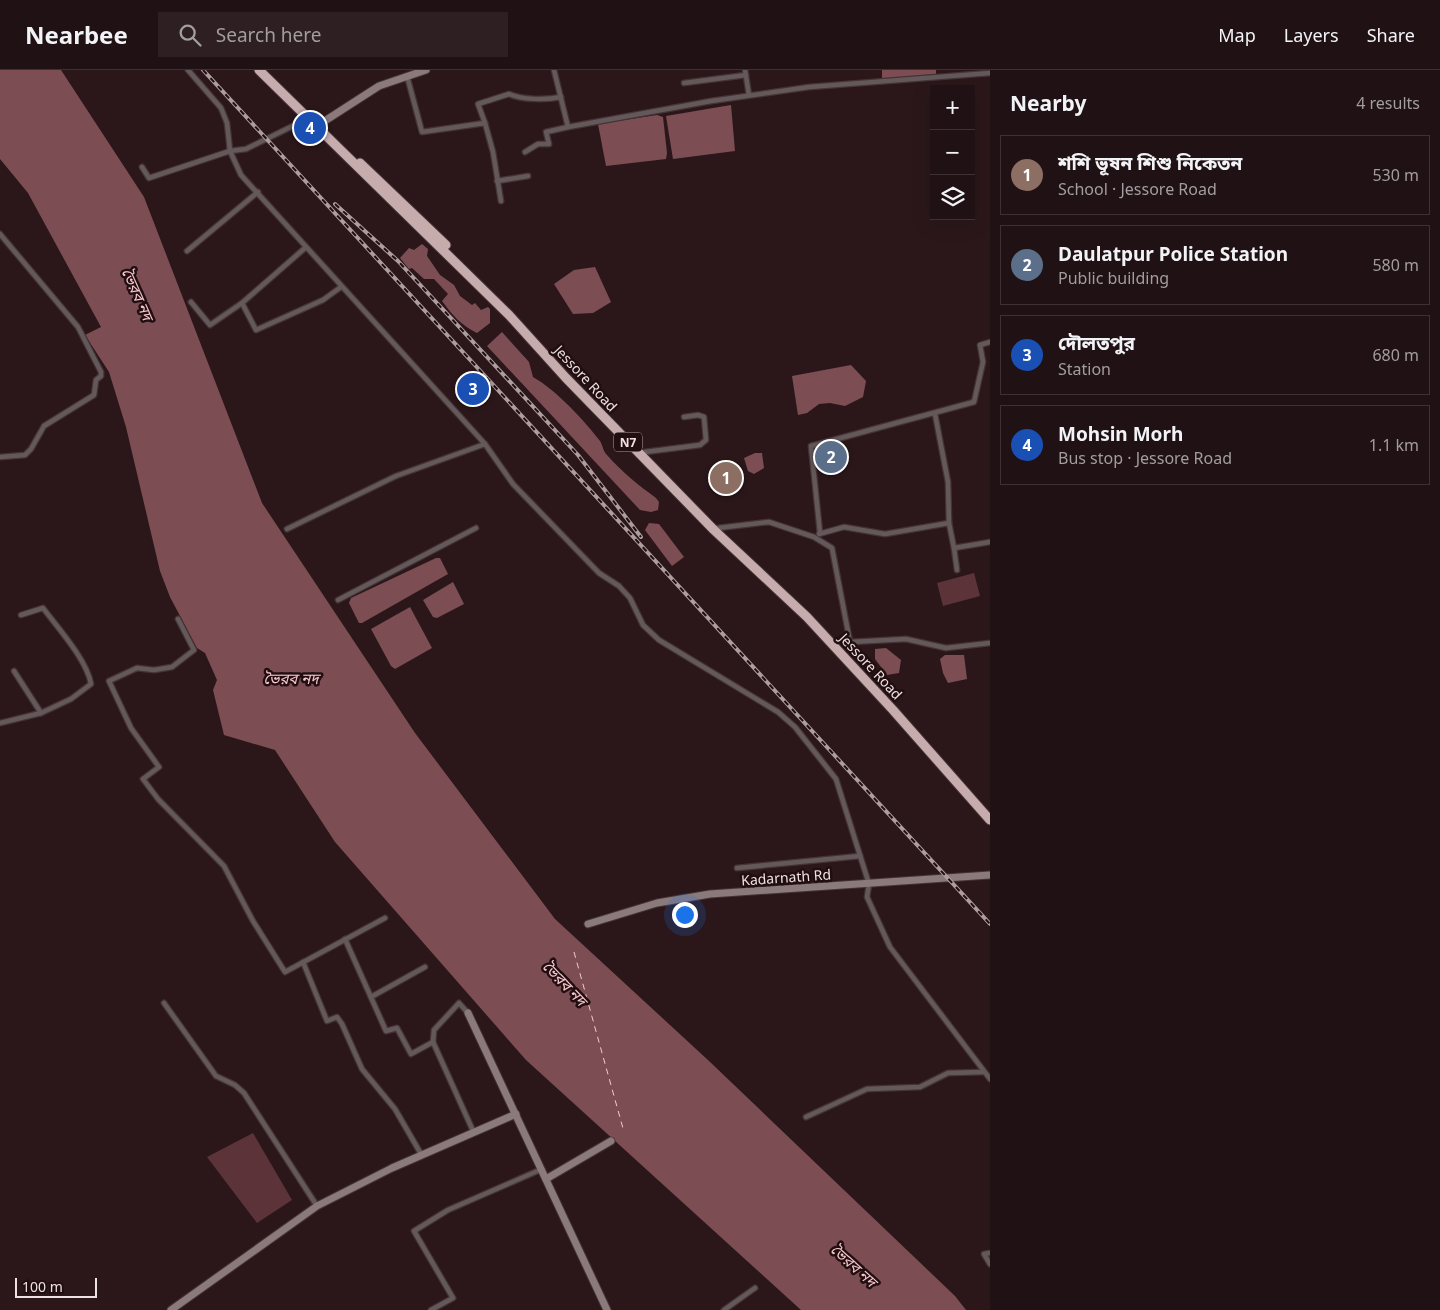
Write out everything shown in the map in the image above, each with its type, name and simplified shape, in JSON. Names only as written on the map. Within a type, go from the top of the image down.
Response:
[{"type":"highway","name":"Jessore Road","points":[[259,70],[509,315],[566,378],[714,530],[807,617],[893,710],[990,820]]},
{"type":"highway","name":"Jessore Road","points":[[265,70],[484,282],[718,528],[813,616],[990,812]]},
{"type":"main road","points":[[320,124],[379,86],[426,70]]},
{"type":"main road","name":"Kadarnath Rd","points":[[588,924],[657,903],[710,894],[990,875]]},
{"type":"main road","points":[[468,1013],[606,1310]]},
{"type":"main road","points":[[171,1310],[317,1206],[421,1154],[516,1114]]},
{"type":"main road","points":[[546,1179],[611,1141]]},
{"type":"street","points":[[188,70],[221,108],[227,123],[230,151],[241,175],[258,192],[305,248],[485,444],[513,484],[599,574],[619,586],[630,598],[643,625],[659,640],[778,712],[794,727],[836,779],[869,884],[867,897],[890,947],[990,1079]]},
{"type":"street","points":[[554,70],[568,127]]},
{"type":"street","points":[[684,83],[746,72],[749,95]]},
{"type":"street","points":[[525,152],[538,144],[549,144],[546,132],[749,95],[827,86],[990,73]]},
{"type":"street","points":[[407,76],[422,132],[485,123]]},
{"type":"street","points":[[501,201],[485,123],[478,104],[509,94],[515,97],[550,99],[561,96]]},
{"type":"street","points":[[142,167],[149,178],[230,151],[246,149],[307,119]]},
{"type":"street","points":[[498,181],[528,176]]},
{"type":"street","points":[[187,251],[258,192]]},
{"type":"street","points":[[0,234],[78,327],[101,372],[101,376],[96,380],[94,394],[44,426],[28,452],[17,457],[0,456]]},
{"type":"street","points":[[191,302],[210,325],[242,303],[305,248]]},
{"type":"street","points":[[242,303],[256,330],[323,300],[341,287]]},
{"type":"street","points":[[820,533],[811,446],[974,402],[983,362],[980,345],[990,342]]},
{"type":"street","points":[[935,414],[948,482],[949,523],[956,570]]},
{"type":"street","points":[[645,452],[700,445],[706,440],[704,417],[698,415],[684,417]]},
{"type":"street","points":[[288,529],[396,476],[485,444]]},
{"type":"street","points":[[718,528],[769,522],[814,537],[832,548],[850,642],[906,639],[946,648],[990,643]]},
{"type":"street","points":[[814,537],[820,533],[844,527],[885,534],[949,523]]},
{"type":"street","points":[[338,600],[476,528]]},
{"type":"street","points":[[954,548],[990,542]]},
{"type":"street","points":[[0,723],[41,712],[71,699],[92,683],[73,649],[43,608],[21,615]]},
{"type":"street","points":[[178,619],[194,650],[172,667],[154,670],[137,668],[109,681],[131,728],[159,767],[143,779],[158,799],[224,866],[253,921],[284,972],[385,918]]},
{"type":"street","points":[[14,671],[41,712]]},
{"type":"street","points":[[737,868],[860,856]]},
{"type":"street","points":[[345,938],[386,1032],[397,1028],[411,1054],[433,1042]]},
{"type":"street","points":[[303,962],[327,1021],[337,1017],[342,1024],[362,1069],[395,1109],[421,1154]]},
{"type":"street","points":[[371,997],[425,967]]},
{"type":"street","points":[[468,1013],[459,1003],[434,1030],[433,1042],[474,1133]]},
{"type":"street","points":[[164,1004],[216,1076],[235,1084],[244,1093],[317,1206]]},
{"type":"street","points":[[806,1118],[867,1089],[920,1087],[948,1073],[984,1072]]},
{"type":"street","points":[[431,1310],[453,1298],[414,1232],[448,1210],[542,1169]]},
{"type":"street","points":[[990,1253],[984,1254],[990,1264]]},
{"type":"street","points":[[724,1310],[755,1288]]},
{"type":"shaded area","points":[[974,573],[980,596],[943,606],[937,583]]},
{"type":"shaded area","points":[[253,1133],[292,1200],[257,1223],[207,1157]]},
{"type":"water","name":"ভৈরব নদ","points":[[0,70],[61,70],[144,197],[262,503],[415,733],[555,919],[709,1061],[955,1296],[966,1310],[801,1310],[526,1060],[335,842],[275,750],[224,735],[213,690],[217,680],[205,653],[197,648],[170,597],[160,571],[126,427],[109,372],[85,335],[101,327],[28,193],[0,159]]},
{"type":"water","points":[[882,70],[936,70],[936,74],[882,79]]},
{"type":"water","points":[[731,105],[735,151],[673,159],[666,116]]},
{"type":"water","points":[[657,115],[663,117],[666,159],[606,166],[598,124]]},
{"type":"water","points":[[422,244],[428,249],[427,256],[440,275],[454,285],[460,296],[472,305],[475,303],[481,310],[488,307],[490,309],[490,323],[477,333],[458,320],[442,301],[448,294],[434,279],[424,279],[412,268],[409,269],[400,258],[409,248],[414,250]]},
{"type":"water","points":[[595,267],[611,302],[593,313],[573,314],[554,284],[574,270]]},
{"type":"water","points":[[502,332],[529,362],[533,377],[569,406],[600,441],[605,452],[613,461],[630,478],[656,498],[659,502],[658,510],[651,512],[640,510],[487,346]]},
{"type":"water","points":[[851,365],[866,381],[863,397],[845,406],[830,403],[819,404],[807,413],[798,415],[792,376]]},
{"type":"water","points":[[755,453],[762,453],[764,468],[754,474],[748,471],[744,458]]},
{"type":"water","points":[[649,523],[659,524],[684,557],[672,566],[645,530]]},
{"type":"water","points":[[436,558],[440,558],[448,574],[359,623],[349,603],[351,598]]},
{"type":"water","points":[[453,582],[464,604],[437,618],[433,617],[423,600]]},
{"type":"water","points":[[410,607],[432,648],[395,669],[391,666],[371,629]]},
{"type":"water","points":[[886,648],[901,660],[899,673],[887,675],[875,659],[875,649]]},
{"type":"water","points":[[945,655],[964,655],[967,679],[948,683],[943,673],[940,659]]},
{"type":"ferry route","points":[[574,952],[624,1132]]},
{"type":"railway","points":[[203,70],[990,924]]},
{"type":"railway","points":[[335,204],[398,261],[578,455],[641,537]]},
{"type":"place","name":"Mohsin Morh","points":[[310,128]]},
{"type":"place","name":"দৌলতপুর","points":[[473,389]]},
{"type":"place","name":"Daulatpur Police Station","points":[[831,457]]},
{"type":"place","name":"শশি ভূষন শিশু নিকেতন","points":[[726,478]]}]
